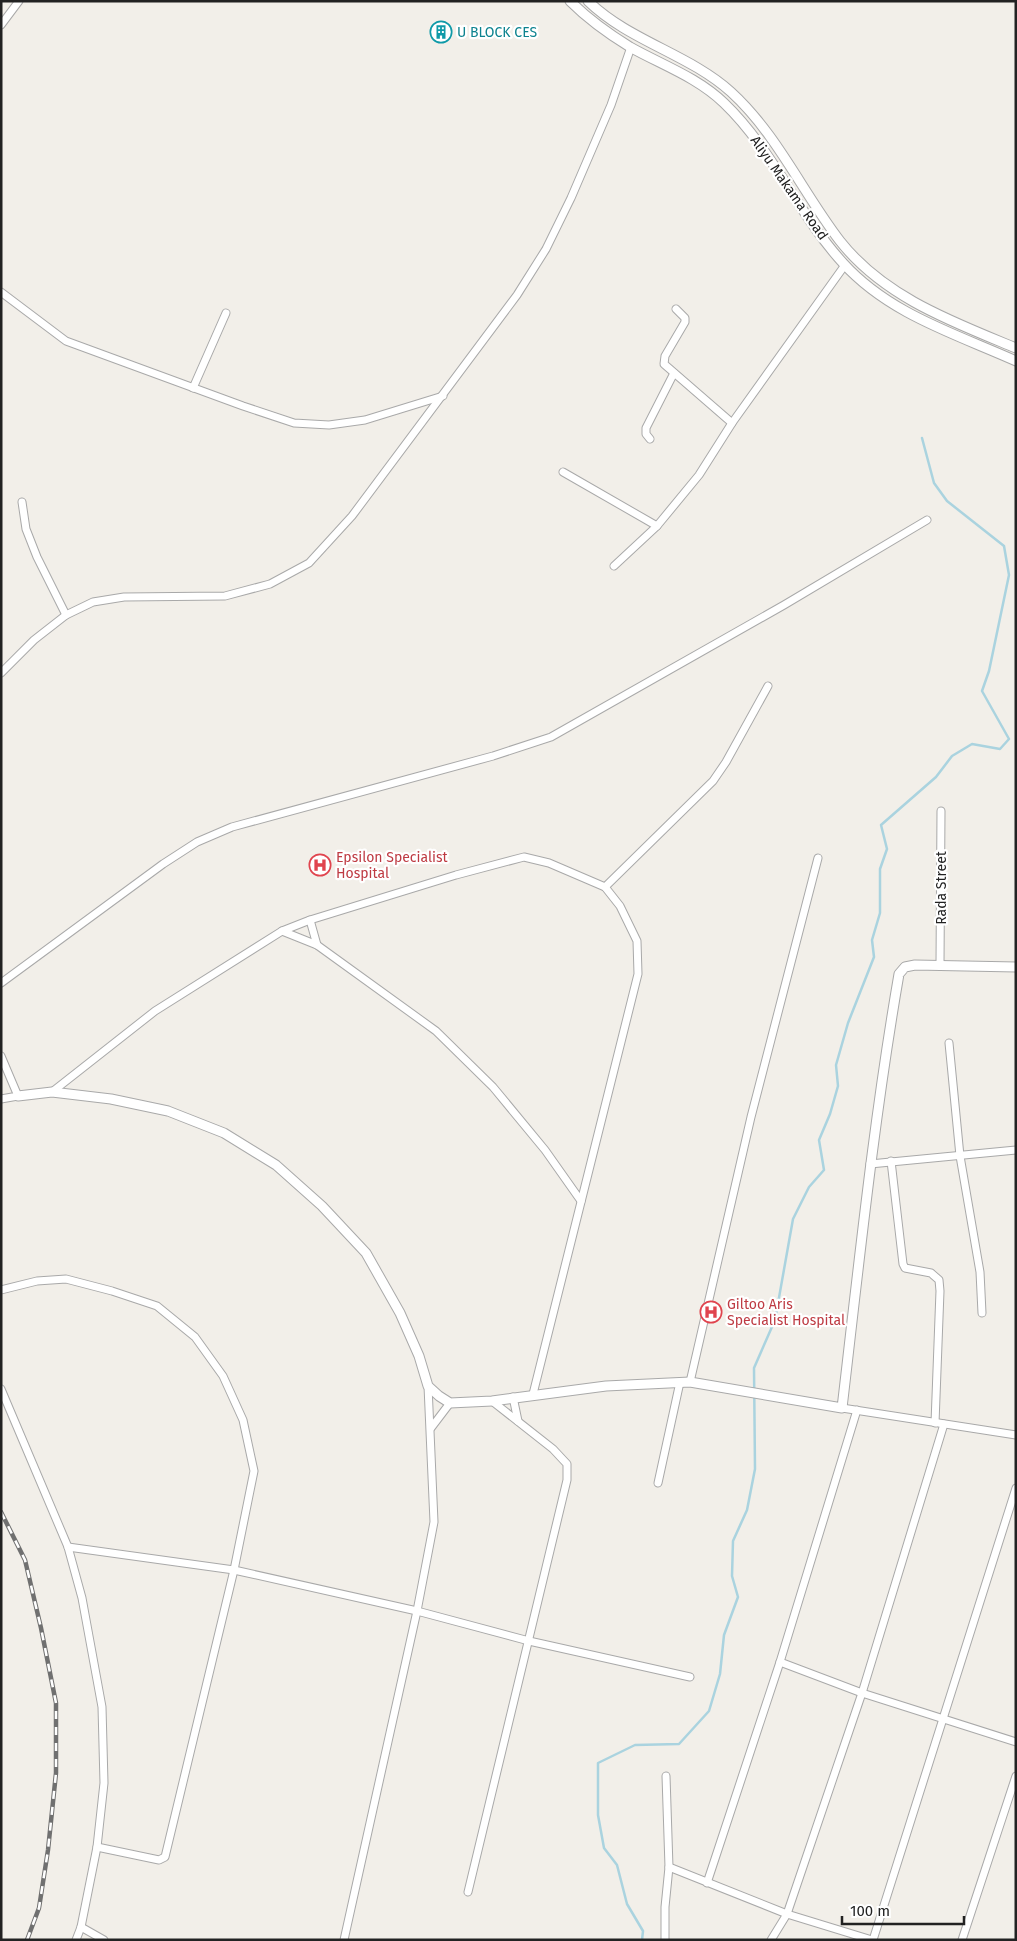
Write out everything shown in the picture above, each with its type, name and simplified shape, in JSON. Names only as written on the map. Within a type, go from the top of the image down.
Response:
[{"type":"street","points":[[1,25],[20,1]]},
{"type":"street","name":"Aliyu Makama Road","points":[[570,1],[584,15],[631,47],[692,79],[723,102],[743,122],[830,249],[845,265],[888,302],[916,318],[1016,362]]},
{"type":"street","name":"Aliyu Makama Road","points":[[588,1],[624,28],[699,68],[730,92],[752,114],[840,240],[853,256],[888,287],[921,307],[1016,348]]},
{"type":"street","points":[[1,673],[34,640],[66,615],[93,602],[124,597],[225,596],[270,584],[310,562],[352,516],[443,396],[517,295],[546,249],[612,105],[631,47]]},
{"type":"street","points":[[774,166],[785,160]]},
{"type":"street","points":[[614,566],[657,526],[699,475],[732,423],[845,265]]},
{"type":"street","points":[[1,292],[66,341],[294,423],[329,426],[365,420],[443,396]]},
{"type":"street","points":[[676,309],[685,318],[684,326],[663,360],[664,364],[732,423]]},
{"type":"street","points":[[193,388],[226,313]]},
{"type":"street","points":[[650,439],[646,434],[646,428],[674,373]]},
{"type":"street","points":[[563,472],[657,526]]},
{"type":"street","points":[[22,502],[26,529],[37,557],[66,615]]},
{"type":"street","points":[[1,983],[147,876],[197,842],[232,827],[492,756],[551,737],[784,605],[927,520]]},
{"type":"street","points":[[605,887],[713,781],[726,762],[768,686]]},
{"type":"street","name":"Rada Street","points":[[940,964],[941,811]]},
{"type":"street","points":[[52,1092],[155,1011],[282,931],[310,920],[456,875],[524,858],[550,863],[605,887],[620,906],[637,941],[638,974],[533,1394]]},
{"type":"street","points":[[658,1483],[818,858]]},
{"type":"street","points":[[310,920],[317,945]]},
{"type":"street","points":[[282,931],[317,945],[436,1031],[493,1088],[545,1150],[582,1201]]},
{"type":"street","points":[[842,1408],[870,1164],[899,974],[905,967],[915,964],[1016,967]]},
{"type":"street","points":[[949,1043],[960,1156],[980,1272],[982,1313]]},
{"type":"street","points":[[1,1056],[18,1096]]},
{"type":"street","points":[[1,1099],[52,1092],[111,1099],[168,1111],[224,1133],[276,1165],[322,1206],[366,1253],[400,1313],[419,1356],[428,1386],[432,1428],[434,1522],[417,1611],[344,1940]]},
{"type":"street","points":[[870,1164],[1016,1150]]},
{"type":"street","points":[[891,1162],[902,1264],[905,1268],[930,1273],[939,1280],[934,1423]]},
{"type":"street","points":[[1,1290],[37,1281],[66,1279],[112,1291],[157,1306],[195,1337],[223,1376],[243,1420],[254,1471],[234,1570],[165,1857],[159,1860],[97,1847]]},
{"type":"street","points":[[428,1386],[450,1403],[492,1401],[533,1394],[606,1386],[685,1382],[1016,1435]]},
{"type":"street","points":[[1,1389],[68,1547],[82,1598],[102,1707],[104,1783],[97,1847],[76,1940]]},
{"type":"street","points":[[513,1397],[518,1422]]},
{"type":"street","points":[[468,1892],[567,1480],[567,1464],[553,1449],[492,1401]]},
{"type":"street","points":[[432,1428],[450,1403]]},
{"type":"street","points":[[707,1883],[780,1662],[857,1410]]},
{"type":"street","points":[[771,1940],[786,1914],[862,1693],[944,1424]]},
{"type":"street","points":[[670,1866],[707,1883],[786,1914],[872,1940],[1016,1488]]},
{"type":"street","points":[[68,1547],[234,1570],[417,1611],[529,1641],[690,1677]]},
{"type":"street","points":[[780,1662],[862,1693],[1016,1742]]},
{"type":"street","points":[[665,1940],[665,1907],[670,1866],[666,1776]]},
{"type":"street","points":[[962,1940],[1016,1776]]},
{"type":"street","points":[[80,1927],[104,1940]]},
{"type":"waterway","points":[[642,1940],[643,1931],[627,1904],[617,1865],[604,1848],[598,1815],[598,1763],[635,1745],[679,1744],[709,1711],[720,1674],[724,1635],[738,1597],[732,1576],[733,1541],[747,1510],[755,1469],[754,1368],[775,1320],[793,1219],[809,1187],[824,1170],[819,1140],[830,1114],[838,1086],[836,1065],[848,1023],[874,957],[872,940],[880,913],[880,869],[887,849],[881,825],[936,777],[952,756],[972,744],[1000,749],[1009,739],[982,691],[989,671],[1009,575],[1004,546],[947,501],[934,483],[922,438]]},
{"type":"railway","points":[[1,1512],[25,1560],[56,1703],[56,1773],[48,1850],[39,1908],[27,1940]]},
{"type":"place","name":"U BLOCK CES","points":[[441,32]]},
{"type":"place","name":"Epsilon Specialist Hospital","points":[[320,865]]},
{"type":"place","name":"Giltoo Aris Specialist Hospital","points":[[711,1312]]}]
